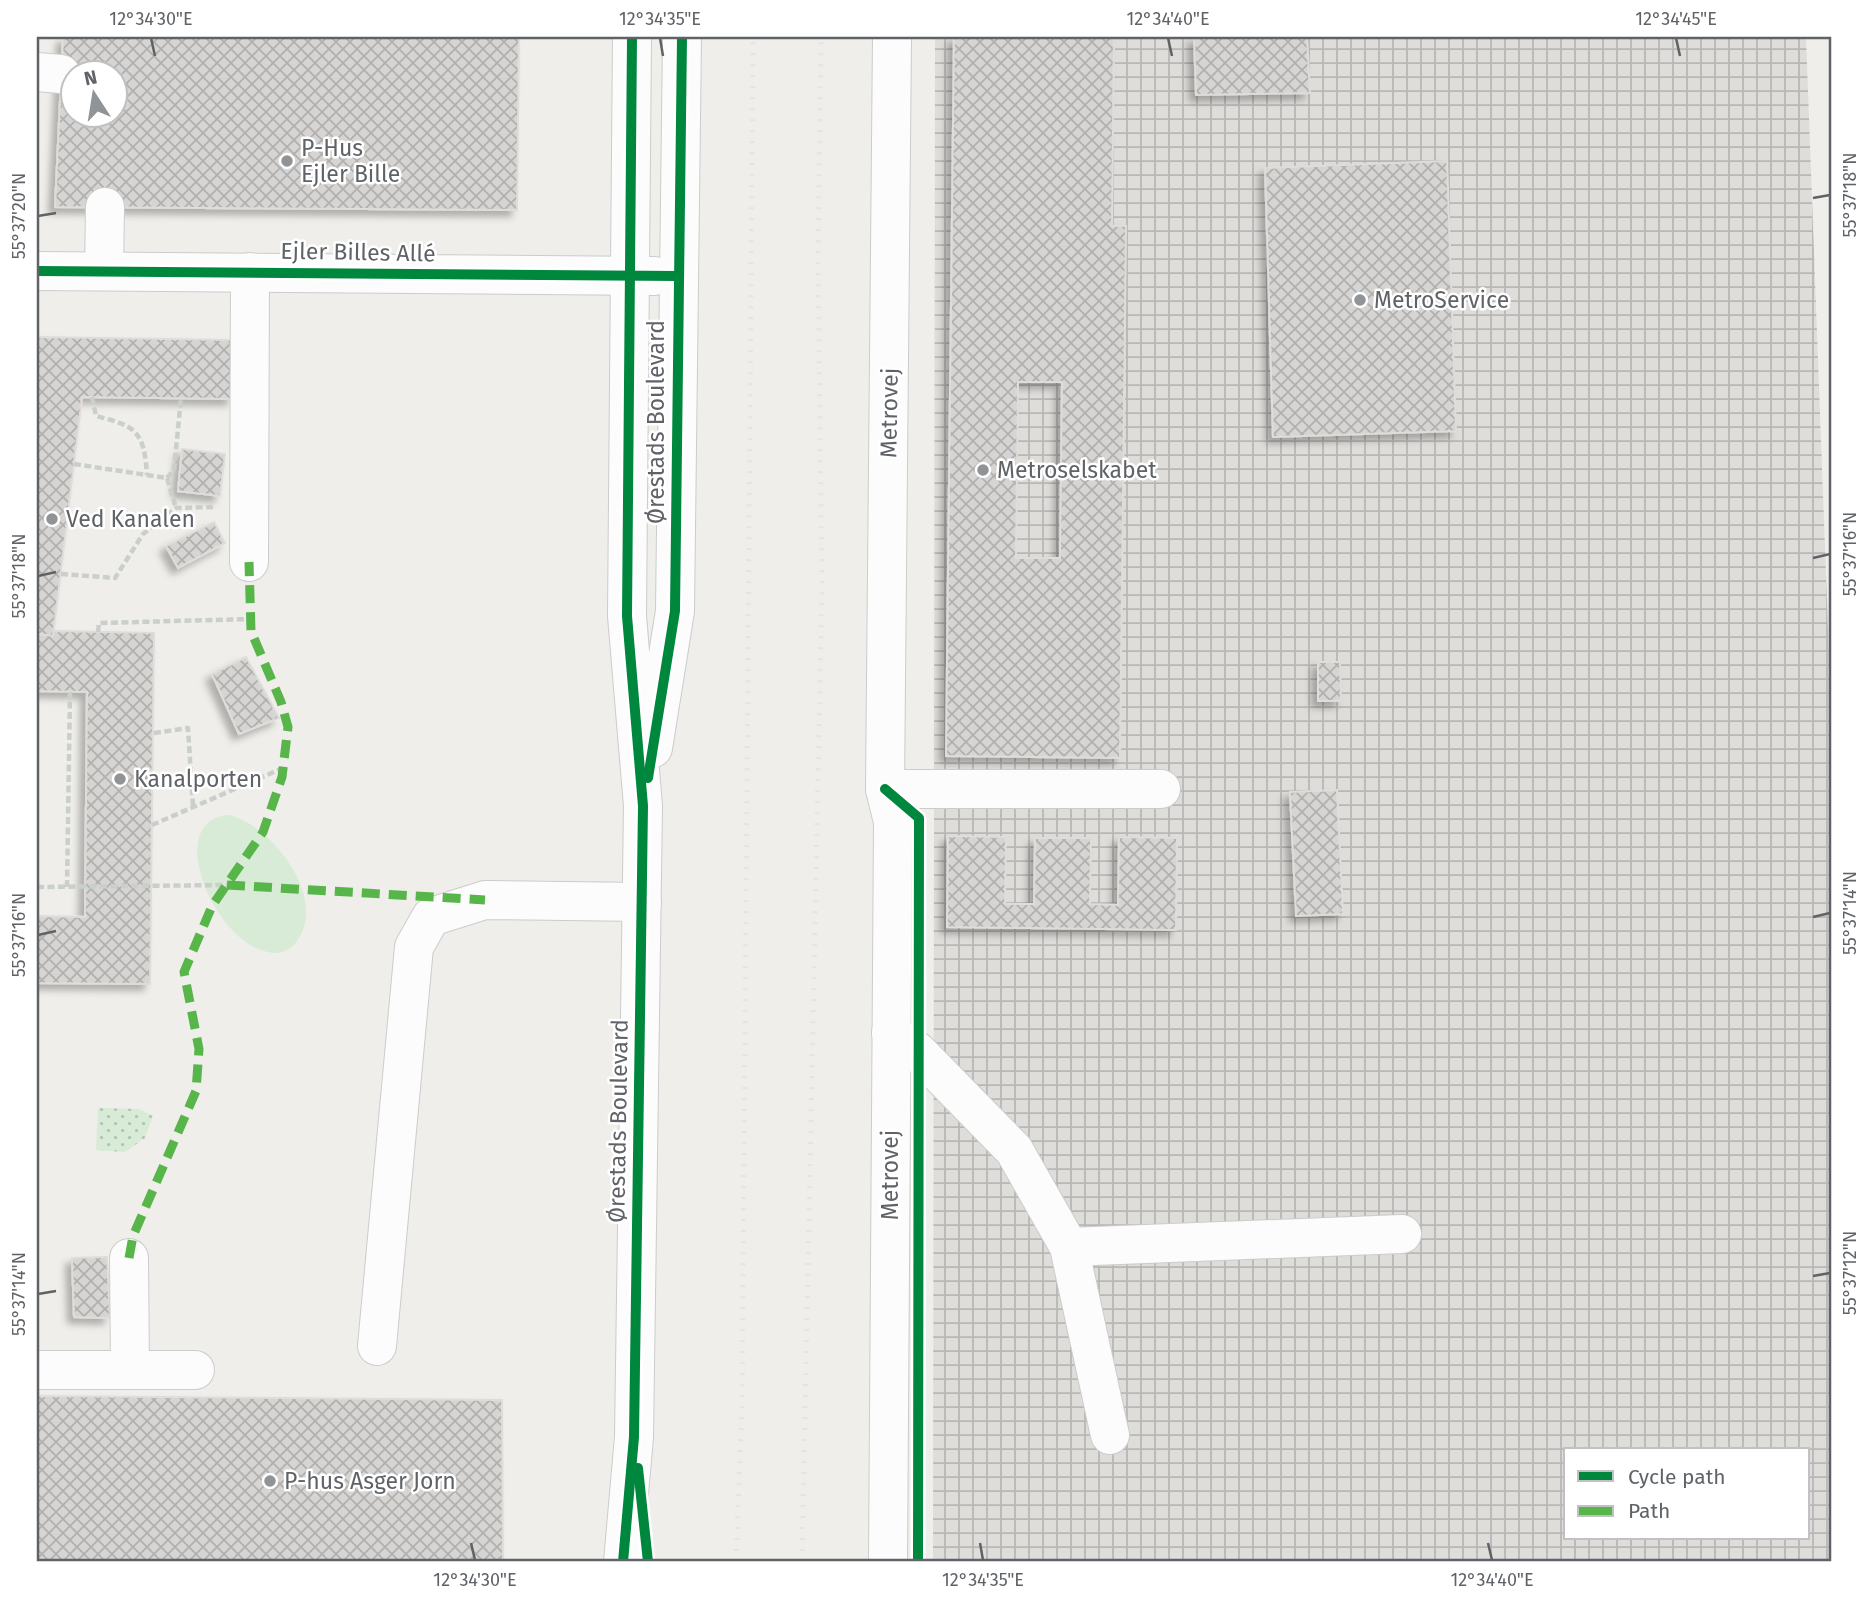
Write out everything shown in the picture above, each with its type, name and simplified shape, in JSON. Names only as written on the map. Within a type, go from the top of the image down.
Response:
[{"type":"street","name":"Ørestads Boulevard","points":[[623,1562],[634,1437],[643,806],[627,617],[632,37]]},
{"type":"street","name":"Ørestads Boulevard","points":[[643,806],[676,611],[682,37]]},
{"type":"street","name":"Metrovej","points":[[888,1562],[893,822],[885,789],[892,37]]},
{"type":"street","points":[[104,271],[105,207]]},
{"type":"street","name":"Ejler Billes Allé","points":[[37,271],[678,276]]},
{"type":"street","points":[[248,562],[250,272]]},
{"type":"street","points":[[885,789],[1161,789]]},
{"type":"street","points":[[377,1346],[414,947],[431,918],[485,900],[642,902]]},
{"type":"street","points":[[891,1033],[917,1051],[1014,1150],[1069,1247],[1110,1435]]},
{"type":"street","points":[[1069,1247],[1402,1234]]},
{"type":"street","points":[[129,1258],[130,1370]]},
{"type":"street","points":[[37,1370],[195,1370]]},
{"type":"street","name":"Ørestads Boulevard","points":[[634,1437],[648,1562]]},
{"type":"path","points":[[92,397],[96,416],[125,423],[145,445],[147,475]]},
{"type":"path","points":[[167,478],[174,470],[181,398]]},
{"type":"path","points":[[74,464],[167,478]]},
{"type":"path","points":[[167,478],[176,508]]},
{"type":"path","points":[[61,574],[116,578],[143,534],[176,508],[249,505]]},
{"type":"path","points":[[98,632],[99,623],[251,619]]},
{"type":"path","points":[[67,887],[70,692]]},
{"type":"path","points":[[153,733],[188,728],[193,807]]},
{"type":"path","points":[[152,825],[284,768]]},
{"type":"path","points":[[37,887],[227,885]]},
{"type":"shaded area","points":[[935,37],[1806,37],[1832,736],[1832,1562],[933,1562]]},
{"type":"green space","points":[[230,815],[263,834],[291,866],[301,885],[306,905],[305,924],[297,941],[283,951],[274,953],[253,946],[233,931],[216,909],[204,884],[198,859],[199,837],[209,822]]},
{"type":"green space","points":[[98,1108],[139,1109],[153,1116],[145,1138],[125,1152],[96,1150]]},
{"type":"building","name":"P-Hus Ejler Bille","points":[[63,37],[519,37],[517,210],[55,207],[60,101],[60,130],[130,130],[130,60],[62,60]]},
{"type":"building","name":"Metroselskabet","points":[[954,37],[1114,37],[1112,226],[1126,226],[1120,758],[946,756]],"holes":[[[1018,382],[1062,382],[1060,558],[1016,558]]]},
{"type":"building","points":[[1194,37],[1307,37],[1310,93],[1196,95]]},
{"type":"building","name":"MetroService","points":[[1447,161],[1456,431],[1273,437],[1265,168]]},
{"type":"building","name":"Ved Kanalen","points":[[37,337],[231,340],[233,399],[82,397],[53,636],[37,634]]},
{"type":"building","points":[[182,449],[225,454],[220,496],[178,491]]},
{"type":"building","points":[[214,522],[225,543],[178,568],[166,546]]},
{"type":"building","name":"Kanalporten","points":[[54,631],[154,633],[150,984],[37,983],[37,916],[85,917],[87,692],[37,691],[37,634],[53,636]]},
{"type":"building","points":[[246,657],[279,718],[239,734],[212,674]]},
{"type":"building","points":[[1318,662],[1340,662],[1341,701],[1318,701]]},
{"type":"building","points":[[1337,790],[1343,914],[1296,916],[1290,792]]},
{"type":"building","points":[[948,836],[1006,837],[1005,904],[1034,904],[1035,838],[1091,838],[1090,904],[1118,905],[1119,837],[1177,838],[1176,930],[947,927]]},
{"type":"building","points":[[107,1257],[110,1318],[74,1317],[72,1258]]},
{"type":"building","name":"P-hus Asger Jorn","points":[[37,1396],[502,1400],[503,1562],[37,1562]]},
{"type":"railway","points":[[736,1562],[742,1408],[753,37]]},
{"type":"railway","points":[[802,1562],[822,584],[818,266],[821,37]]},
{"type":"marked path","points":[[129,1258],[133,1236],[196,1091],[199,1049],[184,972],[212,906],[263,832],[282,777],[288,727],[281,702],[251,631],[249,562]]},
{"type":"marked path","points":[[227,885],[485,900]]},
{"type":"cycle path","points":[[623,1562],[634,1437],[643,806],[627,616],[632,37]]},
{"type":"cycle path","points":[[648,778],[675,611],[682,37]]},
{"type":"cycle path","points":[[37,271],[678,276]]},
{"type":"cycle path","points":[[885,789],[919,818],[918,1562]]},
{"type":"cycle path","points":[[638,1468],[648,1562]]},
{"type":"place","name":"P-Hus Ejler Bille","points":[[287,161]]},
{"type":"place","name":"MetroService","points":[[1360,300]]},
{"type":"place","name":"Metroselskabet","points":[[983,470]]},
{"type":"place","name":"Ved Kanalen","points":[[52,519]]},
{"type":"place","name":"Kanalporten","points":[[120,779]]},
{"type":"place","name":"P-hus Asger Jorn","points":[[270,1481]]}]
